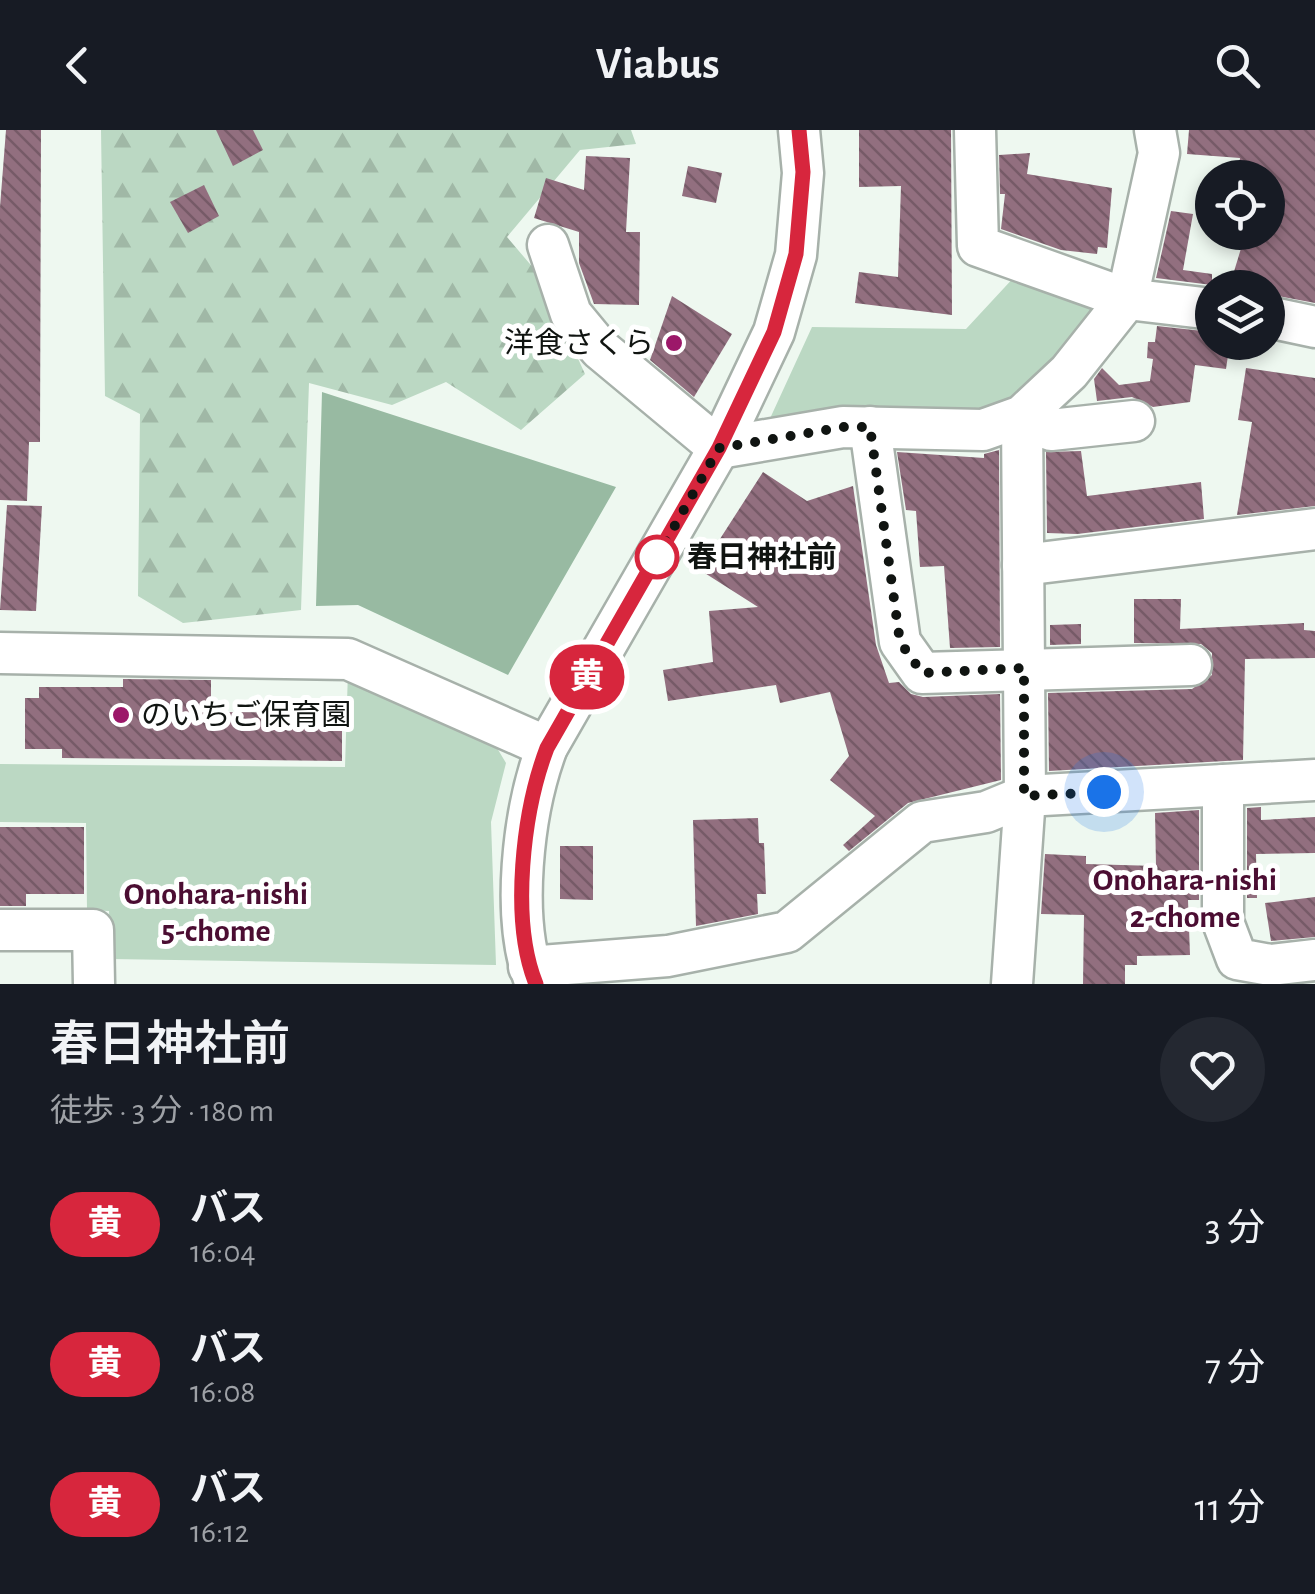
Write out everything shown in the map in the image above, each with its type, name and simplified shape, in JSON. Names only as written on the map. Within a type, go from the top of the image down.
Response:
[{"type":"street","points":[[799,130],[803,172],[796,254],[774,332],[719,448],[547,748],[528,812],[523,885],[532,975],[668,956],[787,932],[922,822],[986,812],[1024,796],[1315,780]]},
{"type":"street","points":[[975,130],[978,246],[1127,298],[1195,307]]},
{"type":"street","points":[[548,245],[571,314],[600,350],[719,448],[844,427],[983,430],[1022,416],[1068,372],[1127,298],[1159,153],[1155,130]]},
{"type":"street","points":[[1285,321],[1315,327]]},
{"type":"street","points":[[1022,416],[1051,430],[1134,421]]},
{"type":"street","points":[[1012,984],[1024,796],[1022,416]]},
{"type":"street","points":[[870,427],[900,642],[922,673],[1190,665]]},
{"type":"street","points":[[1023,565],[1315,530]]},
{"type":"street","points":[[0,653],[348,660],[547,748]]},
{"type":"street","points":[[1224,785],[1224,922],[1237,960],[1270,965],[1315,960]]},
{"type":"street","points":[[0,930],[93,930],[94,984]]},
{"type":"green space","points":[[101,130],[631,130],[636,144],[580,150],[507,237],[541,277],[585,374],[521,430],[446,382],[392,405],[309,383],[301,610],[183,623],[138,596],[140,414],[105,396]]},
{"type":"green space","points":[[1017,274],[1098,309],[1049,368],[1014,399],[981,411],[829,409],[767,425],[812,327],[966,329]]},
{"type":"green space","points":[[348,671],[497,748],[506,763],[491,822],[496,965],[110,959],[109,911],[87,910],[86,823],[0,822],[0,764],[345,767]]},
{"type":"shaded area","points":[[322,392],[616,487],[508,675],[358,605],[316,606]]},
{"type":"building","points":[[6,130],[41,130],[40,442],[29,442],[27,501],[0,500],[0,207]]},
{"type":"building","points":[[216,130],[253,130],[263,150],[233,166]]},
{"type":"building","points":[[859,130],[951,130],[952,315],[855,303],[859,272],[898,277],[901,186],[859,187]]},
{"type":"building","points":[[1189,130],[1315,130],[1315,303],[1285,297],[1285,270],[1234,270],[1241,250],[1285,250],[1285,160],[1187,154]]},
{"type":"building","points":[[1030,153],[1027,174],[1112,188],[1107,248],[1098,247],[1097,254],[1061,250],[1001,229],[1005,194],[1000,194],[999,155]]},
{"type":"building","points":[[586,156],[630,158],[626,232],[640,232],[639,305],[594,304],[579,263],[579,232],[534,218],[546,178],[584,190]]},
{"type":"building","points":[[688,166],[722,173],[716,203],[682,196]]},
{"type":"building","points":[[204,185],[219,216],[188,233],[170,202]]},
{"type":"building","points":[[1171,211],[1193,214],[1183,270],[1195,272],[1195,283],[1156,278]]},
{"type":"building","name":"洋食さくら","points":[[672,296],[732,334],[694,397],[650,360]]},
{"type":"building","points":[[1157,326],[1195,330],[1195,360],[1227,360],[1226,369],[1195,365],[1190,402],[1153,407],[1132,397],[1097,401],[1094,379],[1102,368],[1119,385],[1150,381],[1153,359],[1147,358],[1148,342],[1155,342]]},
{"type":"building","points":[[1246,368],[1315,378],[1315,506],[1237,515],[1252,422],[1238,420]]},
{"type":"building","points":[[999,450],[1000,647],[950,648],[944,566],[920,567],[916,511],[906,510],[897,452],[984,458],[984,454]]},
{"type":"building","points":[[1081,451],[1087,496],[1201,482],[1204,519],[1077,534],[1047,533],[1046,452]]},
{"type":"building","points":[[763,472],[807,501],[853,486],[876,645],[889,683],[899,682],[911,694],[923,697],[1000,694],[1001,780],[908,803],[849,851],[843,845],[875,816],[830,780],[849,756],[830,692],[780,703],[776,685],[668,701],[663,670],[713,662],[709,611],[758,607],[700,570]]},
{"type":"building","points":[[7,505],[42,506],[36,611],[0,610]]},
{"type":"building","points":[[1134,599],[1181,599],[1180,629],[1304,623],[1304,630],[1315,631],[1315,658],[1245,659],[1243,760],[1049,771],[1048,693],[1192,689],[1212,675],[1212,653],[1201,644],[1134,643]]},
{"type":"building","points":[[1081,624],[1081,644],[1050,645],[1050,625]]},
{"type":"building","points":[[123,679],[211,680],[211,712],[342,713],[342,761],[62,758],[62,749],[25,749],[25,698],[39,698],[39,687],[123,687]]},
{"type":"building","points":[[1261,807],[1261,820],[1315,817],[1315,853],[1256,854],[1257,898],[1247,898],[1247,808]]},
{"type":"building","points":[[1199,810],[1199,900],[1188,900],[1190,955],[1137,956],[1137,965],[1125,965],[1125,984],[1083,984],[1084,915],[1041,914],[1045,854],[1086,856],[1086,864],[1156,866],[1155,813]]},
{"type":"building","points":[[758,818],[759,843],[764,843],[766,894],[757,894],[758,914],[696,926],[693,820]]},
{"type":"building","points":[[0,827],[84,827],[84,894],[26,894],[26,906],[0,906]]},
{"type":"building","points":[[560,846],[593,846],[593,900],[560,899]]},
{"type":"building","points":[[1315,897],[1315,937],[1271,941],[1265,903]]},
{"type":"bus line","name":"黄","points":[[536,984],[529,967],[523,885],[530,794],[547,748],[719,448],[774,332],[796,254],[803,172],[799,130]]},
{"type":"place","name":"洋食さくら","points":[[674,343]]},
{"type":"place","name":"春日神社前","points":[[657,557]]},
{"type":"place","name":"のいちご保育園","points":[[121,715]]},
{"type":"district","name":"Onohara-nishi 2-chome","points":[[1185,898]]},
{"type":"district","name":"Onohara-nishi 5-chome","points":[[216,912]]},
{"type":"route","points":[[657,557],[719,448],[844,427],[870,427],[900,642],[922,673],[1024,668],[1024,796],[1104,792]]}]
